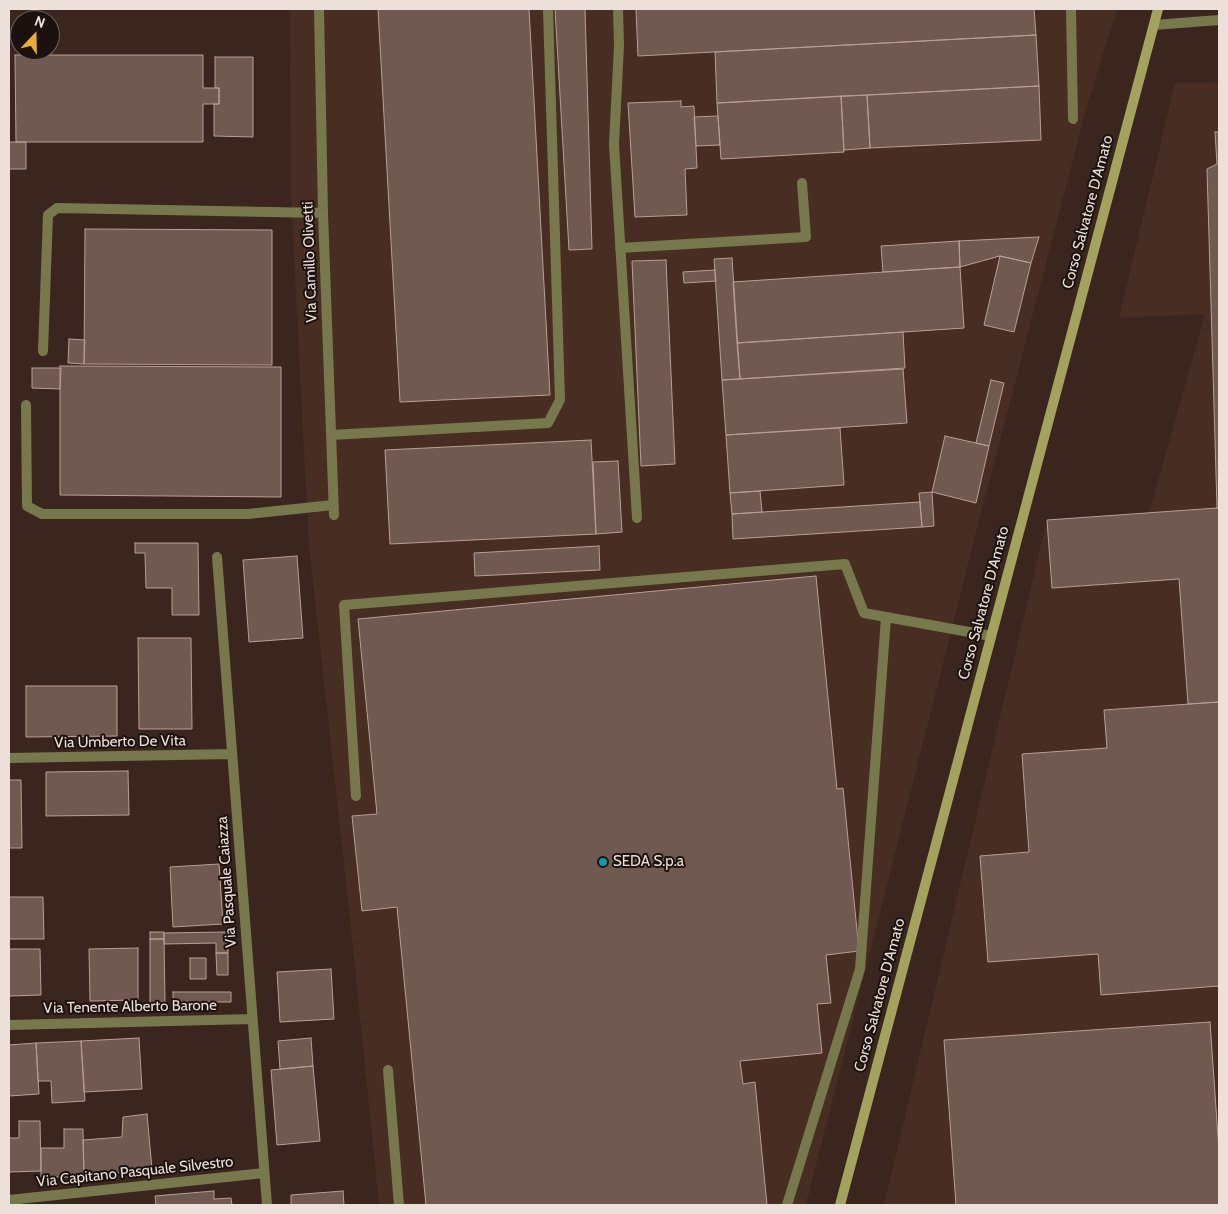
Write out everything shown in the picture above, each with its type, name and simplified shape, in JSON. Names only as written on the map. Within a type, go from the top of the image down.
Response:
[{"type":"street","name":"Via Camillo Olivetti","points":[[26,406],[27,506],[42,514],[248,514],[333,510],[323,213],[319,9]]},
{"type":"street","points":[[331,435],[548,423],[560,400],[548,9]]},
{"type":"street","points":[[618,9],[619,46],[614,144],[637,518]]},
{"type":"street","points":[[1071,9],[1073,119]]},
{"type":"street","name":"Corso Salvatore D'Amato","points":[[840,1205],[1158,9]]},
{"type":"street","points":[[1154,25],[1219,20]]},
{"type":"street","points":[[620,248],[806,236],[802,183]]},
{"type":"street","points":[[43,351],[48,215],[56,208],[323,213]]},
{"type":"street","name":"Via Pasquale Caiazza","points":[[217,556],[267,1205]]},
{"type":"street","points":[[356,796],[344,605],[845,564],[864,614],[991,636]]},
{"type":"street","points":[[788,1205],[860,968],[886,618]]},
{"type":"street","name":"Via Umberto De Vita","points":[[9,758],[232,754]]},
{"type":"street","name":"Via Tenente Alberto Barone","points":[[9,1025],[252,1019]]},
{"type":"street","points":[[388,1070],[399,1205]]},
{"type":"street","name":"Via Capitano Pasquale Silvestro","points":[[9,1200],[264,1173]]},
{"type":"shaded area","points":[[290,9],[1117,9],[1087,106],[978,525],[806,1205],[379,1205],[309,546],[291,195]]},
{"type":"shaded area","points":[[1219,82],[1219,1205],[884,1205],[1047,520],[1149,513],[1205,314],[1119,318],[1175,83]]},
{"type":"building","points":[[378,9],[529,9],[550,395],[400,402]]},
{"type":"building","points":[[555,9],[585,9],[592,249],[569,250]]},
{"type":"building","points":[[636,9],[1034,9],[1036,35],[638,56]]},
{"type":"building","points":[[1036,35],[1039,86],[717,103],[715,52]]},
{"type":"building","points":[[60,55],[203,55],[203,88],[219,88],[219,104],[203,104],[203,142],[16,142],[15,60],[60,60]]},
{"type":"building","points":[[215,57],[253,57],[253,137],[214,136],[214,104],[219,104],[219,88],[215,88]]},
{"type":"building","points":[[1039,86],[1041,140],[870,148],[867,95]]},
{"type":"building","points":[[867,95],[870,148],[844,150],[841,96]]},
{"type":"building","points":[[841,96],[844,152],[721,159],[717,103]]},
{"type":"building","points":[[681,101],[681,107],[694,106],[697,168],[685,169],[687,215],[635,217],[628,103]]},
{"type":"building","points":[[718,116],[720,145],[696,146],[694,117]]},
{"type":"building","points":[[1215,132],[1219,132],[1219,508],[1217,508],[1207,169],[1217,164]]},
{"type":"building","points":[[9,142],[26,142],[26,169],[9,169]]},
{"type":"building","points":[[85,229],[272,230],[272,365],[84,364]]},
{"type":"building","points":[[1039,237],[1031,263],[1000,256],[960,267],[959,241]]},
{"type":"building","points":[[959,241],[960,267],[883,272],[881,246]]},
{"type":"building","points":[[1000,256],[1031,263],[1014,332],[984,325]]},
{"type":"building","points":[[732,258],[740,379],[722,380],[714,259]]},
{"type":"building","points":[[666,260],[675,464],[641,466],[632,261]]},
{"type":"building","points":[[960,267],[964,328],[737,343],[733,282]]},
{"type":"building","points":[[715,270],[716,281],[684,283],[683,272]]},
{"type":"building","points":[[903,332],[905,368],[740,379],[737,343]]},
{"type":"building","points":[[69,339],[85,340],[84,364],[68,363]]},
{"type":"building","points":[[60,366],[281,367],[281,497],[60,495]]},
{"type":"building","points":[[32,368],[61,368],[60,389],[32,388]]},
{"type":"building","points":[[903,369],[907,423],[726,435],[722,380]]},
{"type":"building","points":[[991,380],[1004,383],[989,446],[976,443]]},
{"type":"building","points":[[840,428],[844,485],[730,493],[726,435]]},
{"type":"building","points":[[945,436],[989,446],[976,503],[932,492]]},
{"type":"building","points":[[591,440],[596,534],[390,544],[385,450]]},
{"type":"building","points":[[618,461],[622,532],[596,534],[593,462]]},
{"type":"building","points":[[760,491],[762,512],[732,514],[730,493]]},
{"type":"building","points":[[932,492],[934,526],[922,527],[919,493]]},
{"type":"building","points":[[920,502],[922,527],[733,539],[732,514]]},
{"type":"building","points":[[1219,508],[1219,702],[1188,704],[1179,579],[1052,588],[1047,520]]},
{"type":"building","points":[[135,543],[198,543],[199,615],[172,615],[172,588],[146,588],[145,553],[135,553]]},
{"type":"building","points":[[599,546],[600,570],[475,576],[474,553]]},
{"type":"building","points":[[297,556],[303,638],[249,642],[243,560]]},
{"type":"building","name":"SEDA S.p.a","points":[[816,576],[837,789],[843,788],[859,951],[826,955],[831,1003],[817,1004],[822,1053],[740,1061],[743,1084],[755,1082],[767,1205],[426,1205],[397,907],[362,911],[352,816],[377,814],[358,619]]},
{"type":"building","points":[[138,638],[191,638],[192,729],[139,729]]},
{"type":"building","points":[[26,686],[117,686],[117,736],[26,737]]},
{"type":"building","points":[[1219,702],[1219,986],[1101,995],[1098,954],[988,962],[980,856],[1029,852],[1022,754],[1107,748],[1104,710]]},
{"type":"building","points":[[128,771],[129,815],[46,816],[46,772]]},
{"type":"building","points":[[9,780],[21,780],[22,848],[9,848]]},
{"type":"building","points":[[219,864],[223,924],[173,927],[170,867]]},
{"type":"building","points":[[9,897],[43,897],[44,939],[9,939]]},
{"type":"building","points":[[150,932],[164,932],[164,939],[150,939]]},
{"type":"building","points":[[228,932],[228,953],[216,953],[216,943],[164,944],[164,933]]},
{"type":"building","points":[[150,939],[164,939],[165,1002],[150,1003]]},
{"type":"building","points":[[138,948],[138,1000],[90,1001],[89,949]]},
{"type":"building","points":[[9,949],[40,949],[41,995],[9,996]]},
{"type":"building","points":[[216,953],[228,953],[228,975],[217,975]]},
{"type":"building","points":[[190,958],[206,958],[206,979],[190,979]]},
{"type":"building","points":[[331,969],[334,1019],[280,1022],[277,972]]},
{"type":"building","points":[[173,992],[231,992],[231,1002],[173,1002]]},
{"type":"building","points":[[1210,1022],[1219,1151],[1219,1205],[956,1205],[944,1040]]},
{"type":"building","points":[[139,1038],[142,1089],[84,1092],[81,1041]]},
{"type":"building","points":[[311,1038],[313,1066],[280,1069],[278,1041]]},
{"type":"building","points":[[81,1041],[85,1101],[52,1103],[51,1081],[38,1081],[36,1043]]},
{"type":"building","points":[[36,1043],[39,1094],[9,1096],[9,1045]]},
{"type":"building","points":[[313,1066],[320,1141],[277,1145],[271,1070]]},
{"type":"building","points":[[147,1114],[152,1169],[84,1177],[83,1140],[122,1137],[123,1117]]},
{"type":"building","points":[[19,1121],[40,1121],[41,1171],[9,1172],[9,1138],[19,1138]]},
{"type":"building","points":[[64,1129],[83,1129],[84,1177],[41,1177],[41,1148],[64,1148]]},
{"type":"building","points":[[214,1191],[214,1199],[231,1198],[232,1205],[156,1205],[155,1196]]},
{"type":"building","points":[[343,1191],[344,1205],[291,1205],[291,1195]]},
{"type":"place","name":"SEDA S.p.a","points":[[603,862]]}]
